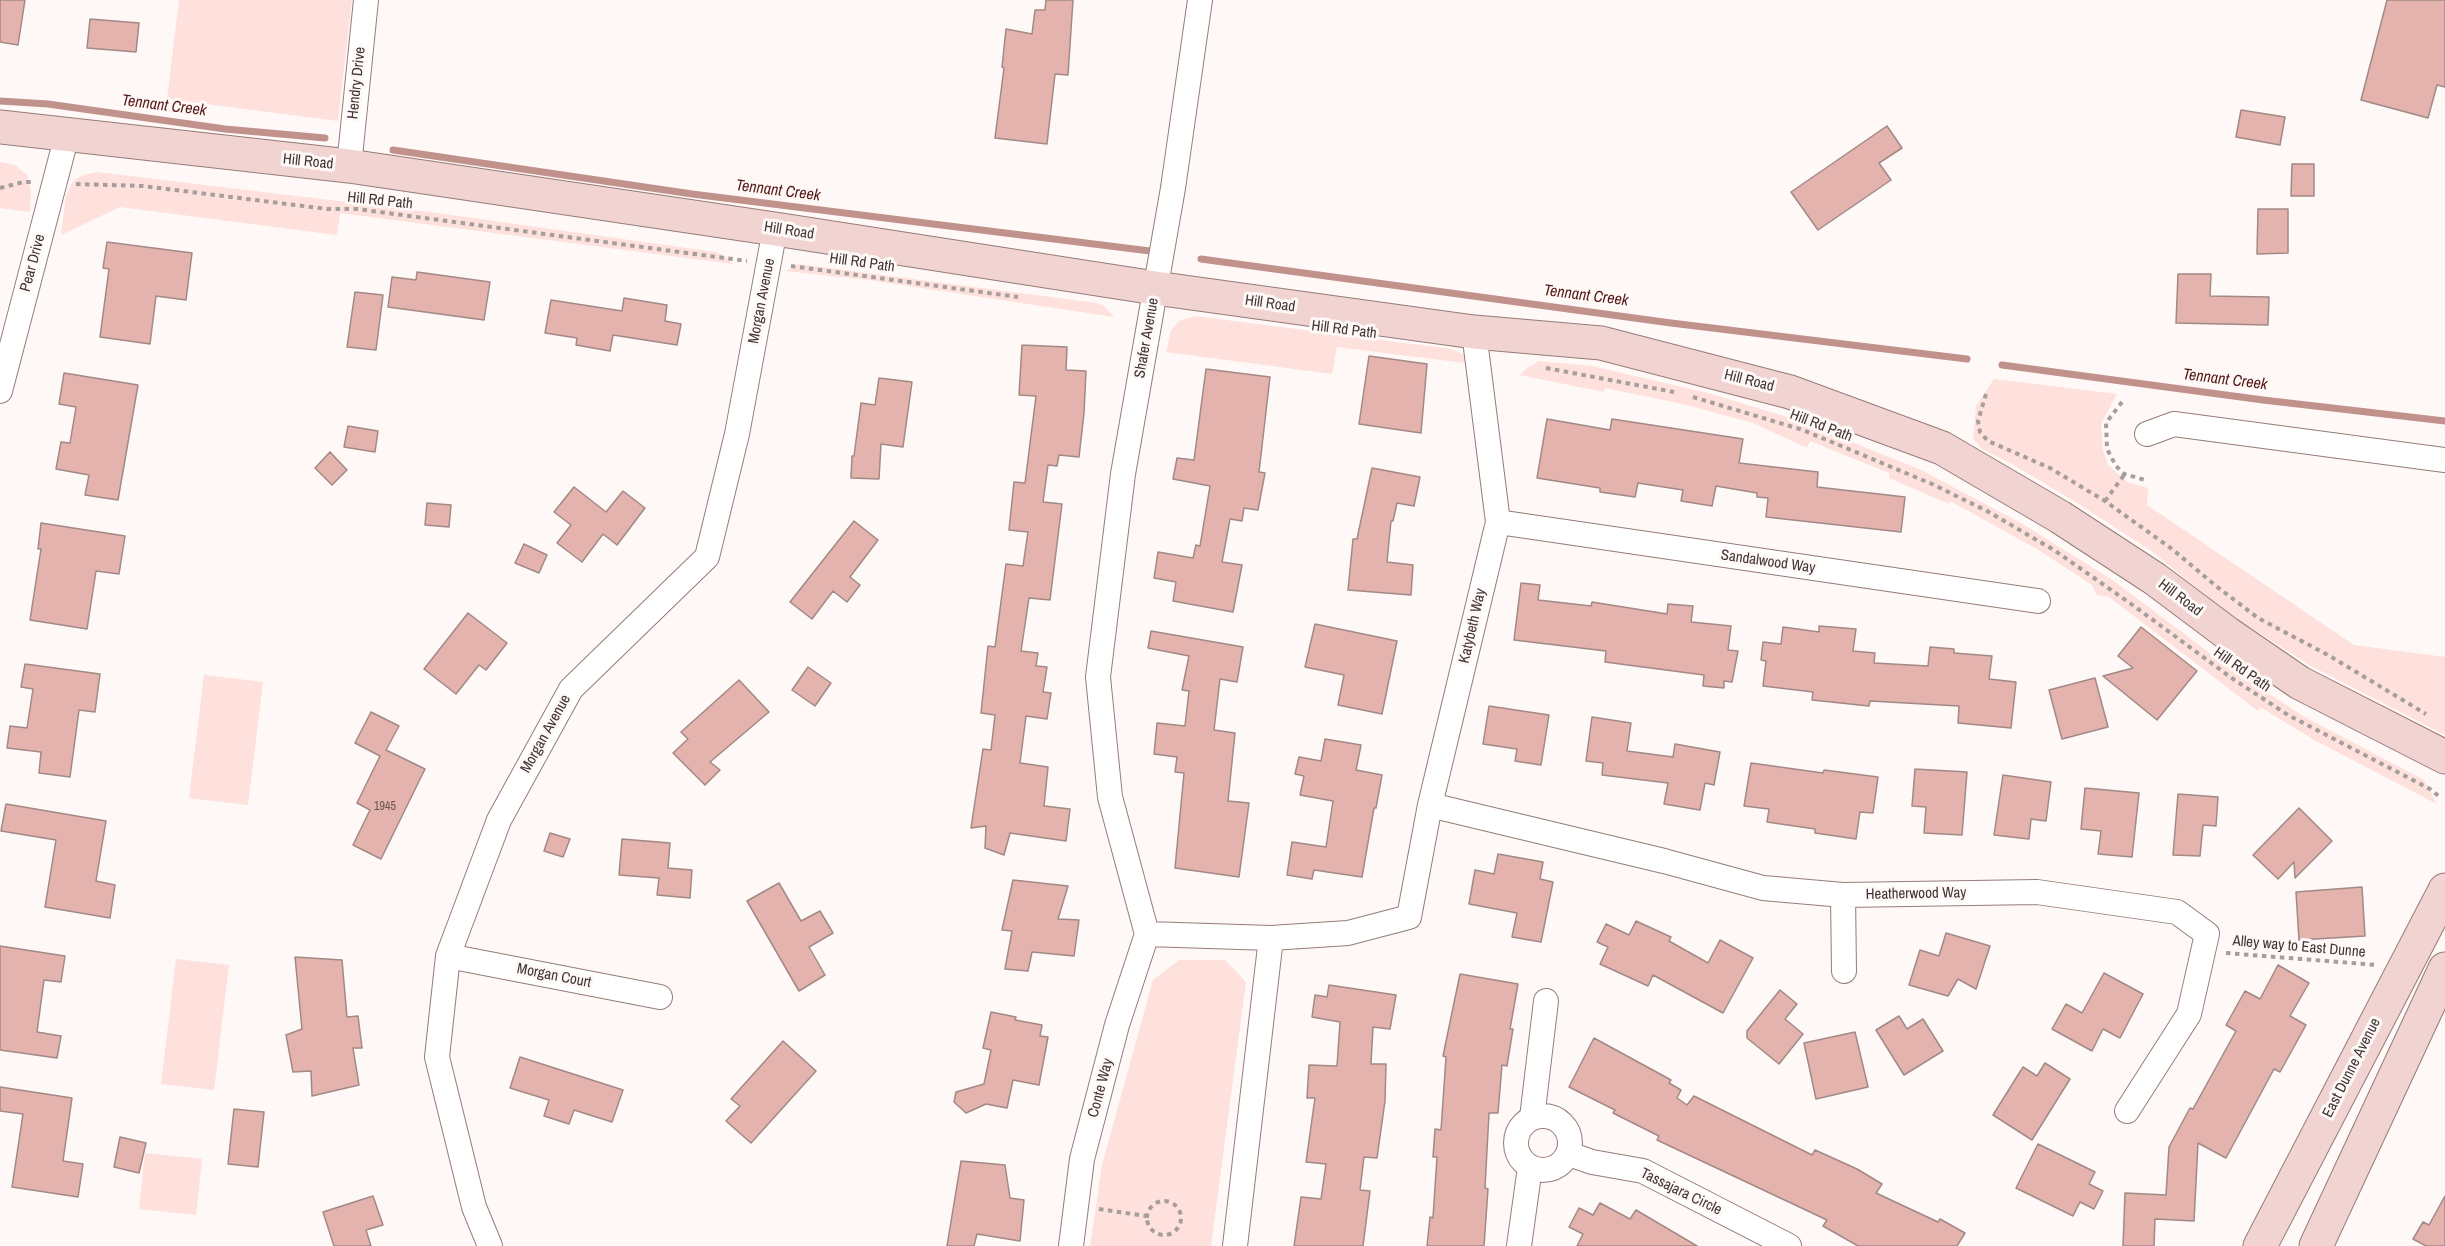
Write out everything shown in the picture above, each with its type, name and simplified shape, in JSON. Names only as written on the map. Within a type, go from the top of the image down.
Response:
[{"type":"main road","name":"Hill Road","points":[[0,126],[349,166],[1155,288],[1474,332],[1600,343],[1790,392],[1942,448],[2060,517],[2145,573],[2300,683],[2445,757]]},
{"type":"main road","name":"East Dunne Avenue","points":[[2260,1246],[2445,890]]},
{"type":"main road","points":[[2316,1246],[2445,969]]},
{"type":"street","name":"Hendry Drive","points":[[349,166],[366,0]]},
{"type":"street","name":"Shafer Avenue","points":[[1147,933],[1110,797],[1098,676],[1123,474],[1173,188],[1200,0]]},
{"type":"street","name":"Pear Drive","points":[[0,391],[67,135]]},
{"type":"street","name":"Morgan Avenue","points":[[490,1246],[474,1206],[437,1057],[448,956],[499,820],[571,689],[707,557],[737,434],[775,229]]},
{"type":"street","name":"Katybeth Way","points":[[1271,938],[1348,933],[1409,917],[1430,805],[1498,522],[1474,332]]},
{"type":"street","points":[[2147,434],[2174,424],[2445,460]]},
{"type":"street","name":"Sandalwood Way","points":[[1498,522],[2038,601]]},
{"type":"street","name":"Heatherwood Way","points":[[1430,805],[1664,861],[1763,888],[1843,895],[2037,892],[2177,912],[2207,934]]},
{"type":"street","points":[[1843,895],[1844,971]]},
{"type":"street","points":[[1147,933],[1271,938],[1234,1246]]},
{"type":"street","name":"Conte Way","points":[[1071,1246],[1082,1160],[1117,1025],[1147,933]]},
{"type":"street","points":[[2127,1111],[2189,1014],[2207,934]]},
{"type":"street","name":"Morgan Court","points":[[448,956],[660,997]]},
{"type":"street","points":[[1532,1118],[1546,1000]]},
{"type":"street","points":[[1551,1117],[1569,1132],[1571,1142],[1569,1154],[1564,1162],[1548,1170],[1530,1167],[1520,1156],[1516,1140],[1519,1131],[1532,1118],[1551,1117]]},
{"type":"street","name":"Tassajara Circle","points":[[1569,1154],[1592,1162],[1643,1171],[1789,1246]]},
{"type":"street","points":[[1520,1246],[1530,1167]]},
{"type":"path","points":[[0,188],[23,182],[35,182]]},
{"type":"path","name":"Hill Rd Path","points":[[71,183],[143,186],[327,209],[357,209],[752,261]]},
{"type":"path","name":"Hill Rd Path","points":[[787,266],[1021,297]]},
{"type":"path","points":[[1544,368],[1679,393]]},
{"type":"path","points":[[1986,394],[1978,421],[1980,432],[1988,441],[2050,468],[2105,501],[2172,549],[2258,618],[2328,655],[2433,719]]},
{"type":"path","name":"Hill Rd Path","points":[[1690,397],[1803,430],[1932,484],[1987,511],[2054,550],[2288,716],[2430,789],[2441,798]]},
{"type":"path","points":[[2122,402],[2106,423],[2105,437],[2110,457],[2124,474],[2145,480]]},
{"type":"path","points":[[2105,501],[2124,474]]},
{"type":"path","name":"Alley way to East Dunne","points":[[2207,934],[2216,952],[2379,966],[2400,974]]},
{"type":"path","points":[[1166,1201],[1175,1205],[1180,1212],[1181,1221],[1178,1229],[1170,1235],[1161,1236],[1147,1225],[1146,1216],[1157,1202],[1166,1201]]},
{"type":"path","points":[[1099,1209],[1146,1216]]},
{"type":"shaded area","points":[[179,0],[352,0],[338,121],[167,99]]},
{"type":"shaded area","points":[[0,162],[15,165],[27,175],[31,192],[30,212],[0,208]]},
{"type":"shaded area","points":[[97,172],[437,213],[715,252],[724,255],[733,264],[340,213],[337,235],[120,207],[61,235],[66,196],[73,181],[83,175]]},
{"type":"shaded area","points":[[799,264],[1096,303],[1104,306],[1114,317],[869,280],[786,271]]},
{"type":"shaded area","points":[[1195,316],[1452,349],[1468,357],[1473,364],[1337,347],[1332,374],[1166,352],[1171,331],[1179,321]]},
{"type":"shaded area","points":[[1539,361],[1592,366],[1708,393],[1800,421],[1921,470],[2019,522],[2111,579],[2231,669],[2303,716],[2424,780],[2437,804],[2316,741],[2260,707],[2258,711],[2109,597],[2097,595],[2092,585],[2037,549],[1950,501],[1949,504],[1889,478],[1889,473],[1810,441],[1807,448],[1753,423],[1683,404],[1605,388],[1604,392],[1520,375]]},
{"type":"shaded area","points":[[1994,379],[2117,394],[2101,424],[2103,450],[2108,465],[2127,482],[2148,488],[2147,505],[2354,645],[2445,657],[2445,735],[2311,666],[2228,613],[2150,550],[2074,501],[1982,449],[1973,438],[1976,406]]},
{"type":"shaded area","points":[[204,675],[263,682],[248,805],[189,798]]},
{"type":"shaded area","points":[[176,959],[229,965],[214,1090],[161,1084]]},
{"type":"shaded area","points":[[1179,960],[1225,960],[1246,982],[1211,1246],[1090,1246],[1102,1165],[1153,980]]},
{"type":"shaded area","points":[[145,1153],[202,1159],[196,1215],[139,1209]]},
{"type":"building","points":[[0,0],[25,0],[18,45],[0,42]]},
{"type":"building","points":[[1046,0],[1073,0],[1068,75],[1055,74],[1047,144],[995,138],[1004,68],[1002,67],[1006,29],[1032,34],[1035,10],[1045,10]]},
{"type":"building","points":[[2387,0],[2445,0],[2445,87],[2437,85],[2428,118],[2361,100]]},
{"type":"building","points":[[90,19],[139,23],[136,52],[87,48]]},
{"type":"building","points":[[2241,110],[2285,117],[2280,145],[2236,137]]},
{"type":"building","points":[[1887,126],[1902,148],[1879,163],[1891,180],[1818,230],[1791,192]]},
{"type":"building","points":[[2292,164],[2314,164],[2314,196],[2291,196]]},
{"type":"building","points":[[2258,209],[2288,209],[2288,253],[2257,254]]},
{"type":"building","points":[[107,242],[192,253],[186,300],[156,296],[150,344],[100,337],[109,269],[103,268]]},
{"type":"building","points":[[417,272],[490,282],[484,320],[388,307],[392,277],[416,280]]},
{"type":"building","points":[[2178,274],[2211,274],[2210,296],[2269,297],[2268,325],[2176,323]]},
{"type":"building","points":[[355,292],[383,295],[376,350],[347,347]]},
{"type":"building","points":[[624,298],[667,305],[665,321],[681,324],[677,345],[613,335],[610,351],[576,345],[577,338],[545,333],[551,300],[622,311]]},
{"type":"building","points":[[1022,345],[1067,347],[1066,370],[1086,371],[1079,457],[1059,455],[1057,466],[1048,465],[1043,502],[1062,504],[1050,600],[1029,598],[1021,651],[1038,653],[1036,666],[1047,667],[1043,692],[1051,693],[1047,719],[1026,716],[1020,763],[1048,767],[1044,806],[1070,809],[1066,841],[1010,833],[1004,855],[985,848],[986,826],[971,828],[983,749],[991,750],[995,715],[981,713],[988,646],[995,647],[1006,564],[1023,566],[1028,532],[1009,530],[1014,482],[1025,483],[1036,396],[1019,395]]},
{"type":"building","points":[[1369,356],[1427,364],[1421,433],[1359,424]]},
{"type":"building","points":[[1206,369],[1270,377],[1259,472],[1265,473],[1258,510],[1244,508],[1242,521],[1230,519],[1222,562],[1242,565],[1233,612],[1173,601],[1176,582],[1154,578],[1158,552],[1193,558],[1196,545],[1200,546],[1210,486],[1173,479],[1177,458],[1194,460]]},
{"type":"building","points":[[64,373],[138,385],[118,500],[85,495],[89,475],[56,469],[61,442],[70,443],[76,407],[59,404]]},
{"type":"building","points":[[879,378],[912,382],[903,447],[881,444],[879,479],[851,478],[852,456],[854,456],[861,403],[875,405]]},
{"type":"building","points":[[1547,419],[1610,430],[1612,419],[1743,439],[1739,463],[1818,472],[1817,487],[1905,497],[1901,532],[1766,517],[1768,498],[1757,497],[1757,493],[1716,486],[1712,506],[1681,501],[1683,490],[1638,483],[1635,497],[1600,492],[1600,488],[1537,478]]},
{"type":"building","points":[[348,426],[378,431],[375,452],[344,447]]},
{"type":"building","points":[[330,452],[347,470],[332,485],[315,468]]},
{"type":"building","points":[[1372,468],[1420,477],[1414,506],[1397,503],[1393,521],[1391,521],[1387,562],[1413,565],[1411,595],[1348,590],[1353,539],[1357,539]]},
{"type":"building","points":[[574,487],[606,512],[623,491],[645,508],[617,545],[603,534],[582,562],[557,543],[571,525],[554,512]]},
{"type":"building","points":[[427,503],[451,505],[449,527],[425,525]]},
{"type":"building","points":[[854,521],[878,540],[850,577],[860,585],[847,602],[833,591],[812,619],[790,602]]},
{"type":"building","points":[[41,523],[125,536],[119,574],[96,571],[87,629],[30,620],[41,549],[38,549]]},
{"type":"building","points":[[524,544],[547,555],[539,573],[515,563]]},
{"type":"building","points":[[1521,583],[1540,585],[1538,600],[1591,606],[1592,602],[1667,614],[1668,604],[1693,606],[1691,622],[1731,626],[1728,650],[1738,651],[1732,682],[1724,681],[1724,688],[1703,686],[1704,675],[1605,662],[1606,651],[1514,640]]},
{"type":"building","points":[[468,613],[507,643],[486,670],[479,665],[456,694],[424,669]]},
{"type":"building","points":[[1315,624],[1397,641],[1382,714],[1338,705],[1344,675],[1305,667]]},
{"type":"building","points":[[1819,626],[1856,629],[1853,651],[1875,653],[1874,663],[1928,666],[1930,647],[1954,649],[1954,653],[1992,656],[1989,679],[2016,682],[2011,728],[1958,723],[1959,706],[1870,701],[1869,706],[1812,700],[1813,692],[1763,686],[1766,661],[1761,660],[1763,642],[1781,644],[1783,627],[1819,632]]},
{"type":"building","points":[[2141,627],[2197,671],[2157,720],[2103,676],[2133,668],[2118,656]]},
{"type":"building","points":[[1151,631],[1243,647],[1237,682],[1220,679],[1214,730],[1235,733],[1228,801],[1249,803],[1239,877],[1175,868],[1184,773],[1175,772],[1177,757],[1154,754],[1157,723],[1185,726],[1189,691],[1182,690],[1189,656],[1148,648]]},
{"type":"building","points":[[25,664],[100,674],[95,712],[79,710],[70,777],[39,773],[41,752],[7,748],[10,726],[27,728],[33,689],[21,687]]},
{"type":"building","points":[[808,667],[831,683],[815,706],[792,690]]},
{"type":"building","points":[[2095,678],[2108,727],[2062,739],[2049,690]]},
{"type":"building","points":[[739,680],[769,712],[710,762],[720,770],[705,785],[673,753],[688,739],[681,732]]},
{"type":"building","points":[[1489,706],[1549,715],[1541,765],[1515,761],[1517,749],[1483,744]]},
{"type":"building","points":[[371,712],[399,726],[386,750],[425,769],[381,859],[353,845],[370,810],[357,803],[380,756],[355,743]]},
{"type":"building","points":[[1592,717],[1631,723],[1627,751],[1673,757],[1675,744],[1720,752],[1714,785],[1705,783],[1700,810],[1664,804],[1668,783],[1602,775],[1603,763],[1586,761]]},
{"type":"building","points":[[1325,739],[1361,745],[1356,770],[1382,775],[1362,877],[1314,870],[1312,879],[1287,875],[1292,842],[1326,847],[1333,801],[1300,795],[1304,776],[1295,774],[1299,757],[1321,761]]},
{"type":"building","points":[[1751,763],[1823,773],[1824,770],[1878,777],[1873,813],[1860,812],[1856,839],[1815,833],[1815,829],[1767,822],[1769,809],[1744,806]]},
{"type":"building","points":[[1915,769],[1967,772],[1962,835],[1924,833],[1926,807],[1912,806]]},
{"type":"building","points":[[2003,775],[2051,782],[2046,821],[2031,819],[2029,839],[1994,835]]},
{"type":"building","points":[[2085,788],[2139,793],[2132,857],[2098,854],[2101,831],[2081,829]]},
{"type":"building","points":[[2178,794],[2218,797],[2216,826],[2203,825],[2200,856],[2173,855]]},
{"type":"building","points":[[6,804],[106,821],[96,881],[115,885],[110,918],[45,907],[56,840],[1,831]]},
{"type":"building","points":[[2299,808],[2332,841],[2295,878],[2294,862],[2278,879],[2253,855]]},
{"type":"building","points":[[550,833],[570,839],[563,857],[544,851]]},
{"type":"building","points":[[622,839],[670,843],[668,868],[692,870],[690,898],[657,895],[659,878],[619,875]]},
{"type":"building","points":[[1498,854],[1543,862],[1540,879],[1553,882],[1541,942],[1512,937],[1517,913],[1469,904],[1475,870],[1494,874]]},
{"type":"building","points":[[1013,880],[1068,886],[1058,919],[1079,920],[1074,956],[1032,952],[1028,971],[1005,969],[1012,931],[1002,930]]},
{"type":"building","points":[[779,883],[801,921],[820,911],[833,933],[809,947],[825,975],[799,991],[747,901]]},
{"type":"building","points":[[2362,887],[2365,936],[2299,940],[2296,892]]},
{"type":"building","points":[[1636,921],[1671,937],[1669,941],[1708,963],[1720,940],[1753,958],[1723,1013],[1653,975],[1648,986],[1600,964],[1608,947],[1597,942],[1606,924],[1629,935]]},
{"type":"building","points":[[1946,933],[1990,946],[1976,989],[1958,979],[1948,996],[1909,985],[1920,950],[1939,956]]},
{"type":"building","points":[[0,946],[65,956],[61,982],[44,980],[37,1032],[61,1036],[57,1058],[0,1050]]},
{"type":"building","points":[[295,957],[342,960],[347,1017],[358,1016],[362,1048],[353,1048],[359,1085],[312,1096],[311,1071],[293,1072],[286,1035],[302,1029]]},
{"type":"building","points":[[2278,965],[2309,983],[2290,1016],[2306,1025],[2280,1072],[2274,1069],[2226,1158],[2198,1143],[2194,1221],[2155,1219],[2154,1246],[2123,1246],[2125,1193],[2166,1195],[2169,1147],[2236,1031],[2226,1025],[2245,991],[2260,999]]},
{"type":"building","points":[[2104,973],[2143,994],[2120,1038],[2103,1029],[2092,1051],[2052,1029],[2066,1004],[2082,1013]]},
{"type":"building","points":[[1460,974],[1518,984],[1510,1029],[1513,1029],[1507,1066],[1502,1065],[1498,1113],[1489,1113],[1485,1188],[1488,1189],[1484,1246],[1427,1246],[1430,1217],[1433,1218],[1437,1157],[1433,1157],[1435,1129],[1441,1130],[1446,1057],[1443,1056]]},
{"type":"building","points":[[1329,985],[1396,995],[1390,1029],[1373,1027],[1371,1064],[1386,1064],[1385,1101],[1377,1158],[1364,1157],[1360,1190],[1370,1191],[1363,1246],[1294,1246],[1301,1197],[1321,1199],[1326,1164],[1306,1162],[1315,1098],[1307,1098],[1309,1065],[1337,1066],[1340,1022],[1312,1017],[1315,995],[1327,997]]},
{"type":"building","points":[[1780,990],[1797,1004],[1785,1019],[1803,1034],[1779,1064],[1747,1038],[1747,1031]]},
{"type":"building","points":[[991,1012],[1016,1017],[1015,1020],[1042,1025],[1040,1036],[1048,1037],[1039,1085],[1013,1080],[1007,1108],[986,1104],[966,1113],[954,1102],[956,1092],[984,1084],[991,1050],[983,1048]]},
{"type":"building","points":[[1899,1016],[1907,1029],[1923,1019],[1943,1051],[1904,1075],[1876,1030]]},
{"type":"building","points":[[1855,1032],[1868,1087],[1816,1099],[1804,1043]]},
{"type":"building","points":[[1594,1038],[1671,1080],[1669,1083],[1681,1090],[1677,1098],[1687,1105],[1694,1096],[1812,1155],[1815,1150],[1857,1169],[1882,1184],[1876,1193],[1938,1222],[1940,1219],[1965,1233],[1957,1246],[1858,1246],[1823,1226],[1827,1220],[1657,1140],[1659,1136],[1569,1087]]},
{"type":"building","points":[[783,1041],[816,1071],[751,1143],[726,1121],[740,1106],[731,1099]]},
{"type":"building","points":[[520,1057],[623,1090],[612,1122],[574,1110],[569,1124],[544,1116],[549,1100],[510,1088]]},
{"type":"building","points":[[2045,1063],[2070,1079],[2032,1140],[1993,1115],[2023,1067],[2037,1076]]},
{"type":"building","points":[[0,1087],[72,1098],[63,1161],[83,1164],[78,1197],[12,1187],[23,1114],[0,1111]]},
{"type":"building","points":[[234,1109],[264,1112],[258,1167],[228,1164]]},
{"type":"building","points":[[120,1137],[146,1143],[139,1173],[114,1167]]},
{"type":"building","points":[[2038,1144],[2095,1172],[2089,1184],[2103,1191],[2094,1209],[2080,1202],[2073,1216],[2016,1188]]},
{"type":"building","points":[[961,1161],[1005,1165],[1010,1198],[1024,1200],[1020,1241],[977,1234],[974,1246],[947,1246]]},
{"type":"building","points":[[373,1196],[383,1225],[366,1230],[371,1246],[334,1246],[323,1212]]},
{"type":"building","points":[[2445,1196],[2445,1246],[2426,1246],[2413,1239],[2423,1222],[2429,1225]]},
{"type":"building","points":[[1600,1203],[1630,1219],[1636,1210],[1697,1246],[1577,1246],[1583,1234],[1569,1227],[1579,1208],[1593,1215]]},
{"type":"waterway","name":"Tennant Creek","points":[[0,101],[48,104],[225,129],[325,138]]},
{"type":"waterway","name":"Tennant Creek","points":[[393,150],[692,194],[1158,252]]},
{"type":"waterway","name":"Tennant Creek","points":[[1201,259],[1671,323],[1967,359]]},
{"type":"waterway","name":"Tennant Creek","points":[[2002,365],[2263,400],[2445,421]]}]
